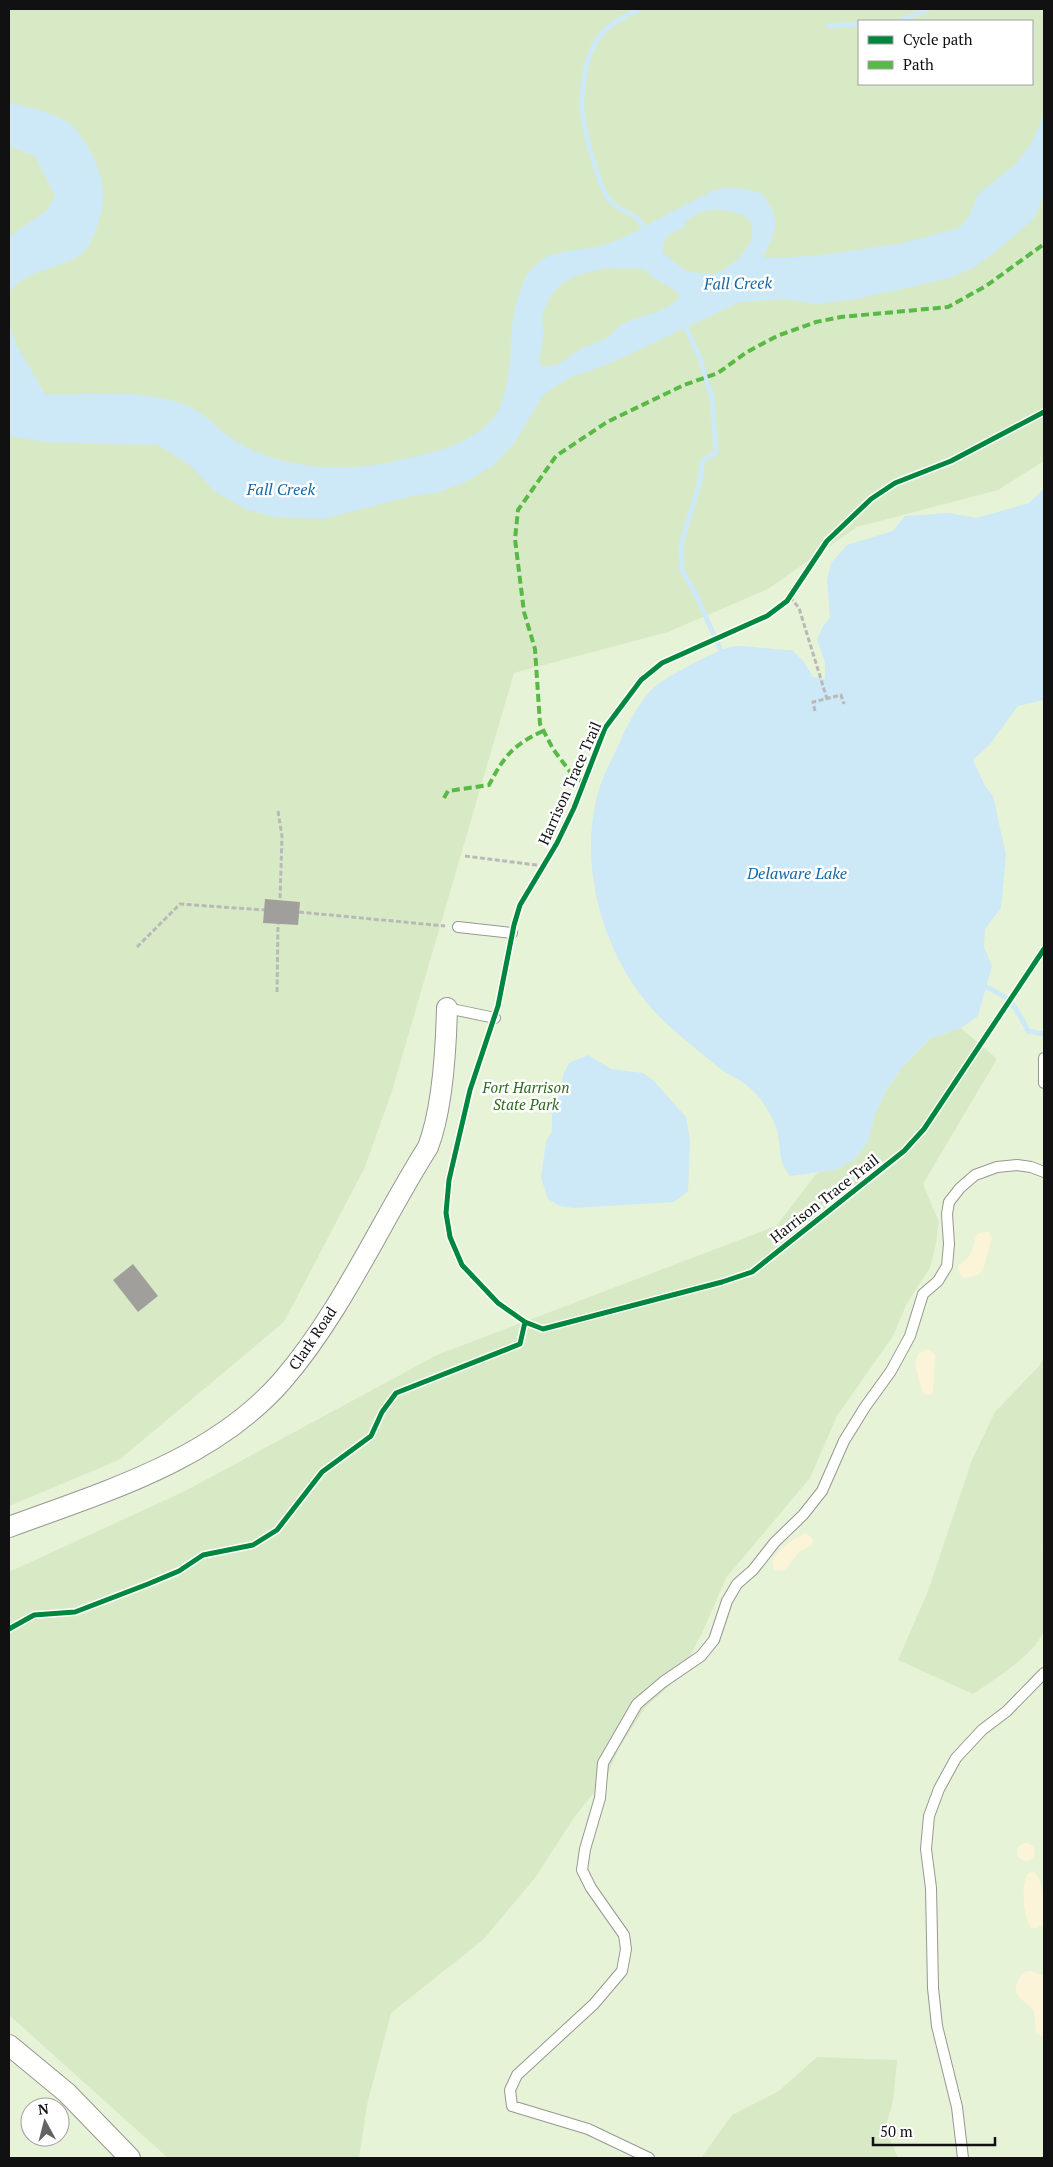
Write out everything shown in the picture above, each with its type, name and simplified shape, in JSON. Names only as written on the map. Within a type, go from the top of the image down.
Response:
[{"type":"street","name":"Clark Road","points":[[9,1527],[91,1496],[190,1453],[232,1426],[282,1381],[322,1327],[428,1147],[435,1124],[446,1042],[447,1008]]},
{"type":"street","points":[[9,2045],[66,2093],[130,2158]]},
{"type":"lane","points":[[458,927],[512,933]]},
{"type":"lane","points":[[447,1008],[495,1018]]},
{"type":"lane","points":[[1044,1058],[1044,1083]]},
{"type":"lane","points":[[649,2158],[588,2129],[512,2106],[510,2090],[517,2075],[594,2004],[622,1971],[626,1949],[624,1935],[591,1888],[582,1870],[584,1849],[594,1824],[600,1798],[603,1763],[637,1704],[705,1651],[714,1640],[727,1601],[737,1584],[753,1570],[775,1542],[803,1515],[822,1491],[844,1441],[891,1370],[910,1336],[924,1294],[938,1281],[947,1266],[947,1214],[949,1202],[960,1188],[975,1175],[997,1167],[1017,1165],[1031,1167],[1044,1172]]},
{"type":"lane","points":[[963,2158],[957,2107],[937,2026],[933,1988],[931,1888],[926,1849],[929,1816],[939,1789],[956,1758],[982,1730],[1007,1711],[1044,1673]]},
{"type":"path","points":[[795,589],[789,599],[799,608],[827,699]]},
{"type":"path","points":[[815,710],[813,702],[841,695],[844,704]]},
{"type":"path","points":[[278,811],[282,836],[280,900]]},
{"type":"path","points":[[465,856],[544,866]]},
{"type":"path","points":[[137,947],[180,904],[264,910]]},
{"type":"path","points":[[299,912],[458,927]]},
{"type":"path","points":[[277,992],[278,924]]},
{"type":"green space","name":"Fort Harrison State Park","points":[[9,9],[1044,9],[1044,2158],[9,2158]]},
{"type":"green space","points":[[9,9],[1044,9],[1044,461],[998,490],[857,527],[768,589],[668,632],[514,673],[392,1091],[365,1167],[284,1322],[119,1460],[9,1506]]},
{"type":"green space","points":[[961,1028],[997,1059],[923,1184],[939,1222],[930,1268],[907,1303],[893,1336],[837,1416],[810,1478],[726,1578],[703,1631],[679,1677],[645,1708],[619,1748],[606,1778],[575,1816],[535,1878],[483,1940],[391,2013],[367,2105],[359,2158],[168,2158],[9,2015],[9,1572],[185,1491],[437,1355],[776,1226],[817,1173],[854,1160],[868,1141],[875,1114],[887,1089],[905,1064],[931,1038]]},
{"type":"green space","points":[[1044,1356],[1043,1553],[1046,1603],[1044,1628],[1041,1637],[1025,1656],[973,1694],[898,1660],[928,1591],[972,1460],[995,1412],[1040,1365]]},
{"type":"green space","points":[[817,2057],[897,2060],[893,2101],[885,2129],[898,2158],[701,2158],[732,2115],[779,2091]]},
{"type":"sand","points":[[982,1232],[988,1232],[992,1238],[983,1269],[978,1275],[964,1278],[960,1275],[958,1267],[970,1255],[976,1236]]},
{"type":"sand","points":[[927,1349],[935,1354],[933,1391],[931,1395],[923,1393],[915,1365],[918,1354]]},
{"type":"sand","points":[[806,1533],[813,1539],[812,1545],[798,1553],[786,1569],[774,1569],[772,1561],[778,1552],[791,1541]]},
{"type":"sand","points":[[1022,1843],[1030,1843],[1035,1848],[1033,1859],[1022,1861],[1017,1856],[1017,1848]]},
{"type":"sand","points":[[1034,1872],[1042,1888],[1044,1919],[1043,1924],[1037,1928],[1031,1928],[1026,1916],[1024,1885],[1028,1873]]},
{"type":"sand","points":[[1031,1971],[1044,1976],[1044,2037],[1036,2033],[1034,2011],[1021,1999],[1016,1991],[1016,1986],[1024,1972]]},
{"type":"water","points":[[9,103],[50,114],[70,124],[76,130],[87,145],[97,165],[102,183],[103,198],[99,220],[88,247],[70,261],[23,279],[9,295],[9,237],[48,209],[55,196],[35,156],[9,146]]},
{"type":"water","name":"Fall Creek","points":[[1044,114],[1044,193],[1034,219],[973,268],[947,279],[851,300],[815,304],[785,299],[740,302],[611,363],[567,379],[543,395],[515,442],[494,465],[466,482],[439,492],[413,496],[322,519],[274,517],[245,509],[213,490],[191,466],[158,445],[44,442],[9,436],[9,324],[17,346],[45,394],[132,394],[166,399],[183,404],[204,415],[234,440],[252,450],[291,463],[312,466],[355,467],[376,465],[437,451],[475,434],[495,416],[504,396],[514,310],[528,273],[543,259],[551,255],[607,244],[618,240],[708,193],[731,188],[747,189],[761,194],[772,209],[776,223],[775,230],[763,258],[813,256],[899,244],[959,228],[969,217],[978,194],[1015,165],[1032,142]],"holes":[[[716,209],[743,215],[749,220],[752,227],[749,243],[732,264],[716,273],[708,274],[688,271],[663,253],[665,240],[670,234],[683,228],[688,220],[696,214]],[[607,268],[645,269],[653,277],[673,289],[680,297],[665,308],[621,325],[607,338],[582,348],[558,364],[541,366],[542,318],[552,295],[566,281],[585,273]]]},
{"type":"water","name":"Delaware Lake","points":[[1044,489],[1044,700],[1018,706],[990,744],[973,760],[985,786],[993,796],[1006,855],[1001,908],[985,929],[984,947],[992,966],[978,1016],[961,1028],[931,1038],[905,1064],[887,1089],[875,1114],[868,1141],[854,1160],[836,1170],[790,1176],[781,1158],[777,1130],[763,1102],[748,1086],[722,1070],[662,1019],[642,997],[625,971],[611,943],[601,914],[594,883],[591,853],[592,822],[602,781],[632,717],[652,689],[679,671],[717,652],[735,646],[792,650],[804,662],[813,677],[825,679],[825,662],[817,640],[823,626],[830,618],[827,580],[831,563],[847,545],[893,531],[905,516],[948,513],[977,518],[1029,503]]},
{"type":"water","points":[[588,1055],[611,1069],[643,1073],[654,1081],[686,1117],[690,1140],[688,1191],[674,1202],[573,1208],[560,1206],[548,1199],[541,1178],[546,1142],[552,1131],[552,1109],[561,1093],[563,1075],[569,1063]]},
{"type":"building","points":[[265,899],[300,902],[298,925],[263,923]]},
{"type":"building","points":[[133,1264],[158,1296],[138,1312],[113,1280]]},
{"type":"waterway","points":[[640,9],[611,25],[601,34],[593,46],[585,70],[582,112],[587,138],[605,193],[614,205],[631,214],[640,222],[644,233]]},
{"type":"waterway","points":[[902,20],[929,9]]},
{"type":"waterway","points":[[828,26],[858,24]]},
{"type":"waterway","points":[[684,324],[699,356],[712,397],[716,453],[703,460],[699,485],[681,544],[682,570],[697,597],[721,651]]},
{"type":"waterway","points":[[986,987],[1001,995],[1012,1004],[1028,1031],[1044,1034]]},
{"type":"marked path","points":[[583,783],[571,773],[553,749],[540,724],[535,649],[524,612],[515,539],[518,510],[556,456],[607,422],[684,385],[718,373],[747,352],[777,336],[816,322],[841,317],[948,307],[986,286],[1044,244]]},
{"type":"marked path","points":[[444,798],[448,791],[489,785],[510,752],[524,741],[543,731]]},
{"type":"cycle path","name":"Harrison Trace Trail","points":[[1044,412],[951,461],[895,483],[871,499],[827,541],[787,601],[767,616],[662,663],[641,680],[605,728],[574,808],[557,843],[520,905],[514,925],[498,1006],[470,1090],[449,1180],[446,1213],[450,1237],[462,1265],[498,1303],[525,1322],[543,1329],[722,1282],[752,1272],[904,1151],[924,1129],[1044,949]]},
{"type":"cycle path","points":[[9,1629],[34,1615],[75,1612],[179,1571],[203,1555],[253,1545],[277,1530],[322,1472],[371,1436],[382,1412],[396,1393],[520,1344],[525,1322]]}]
